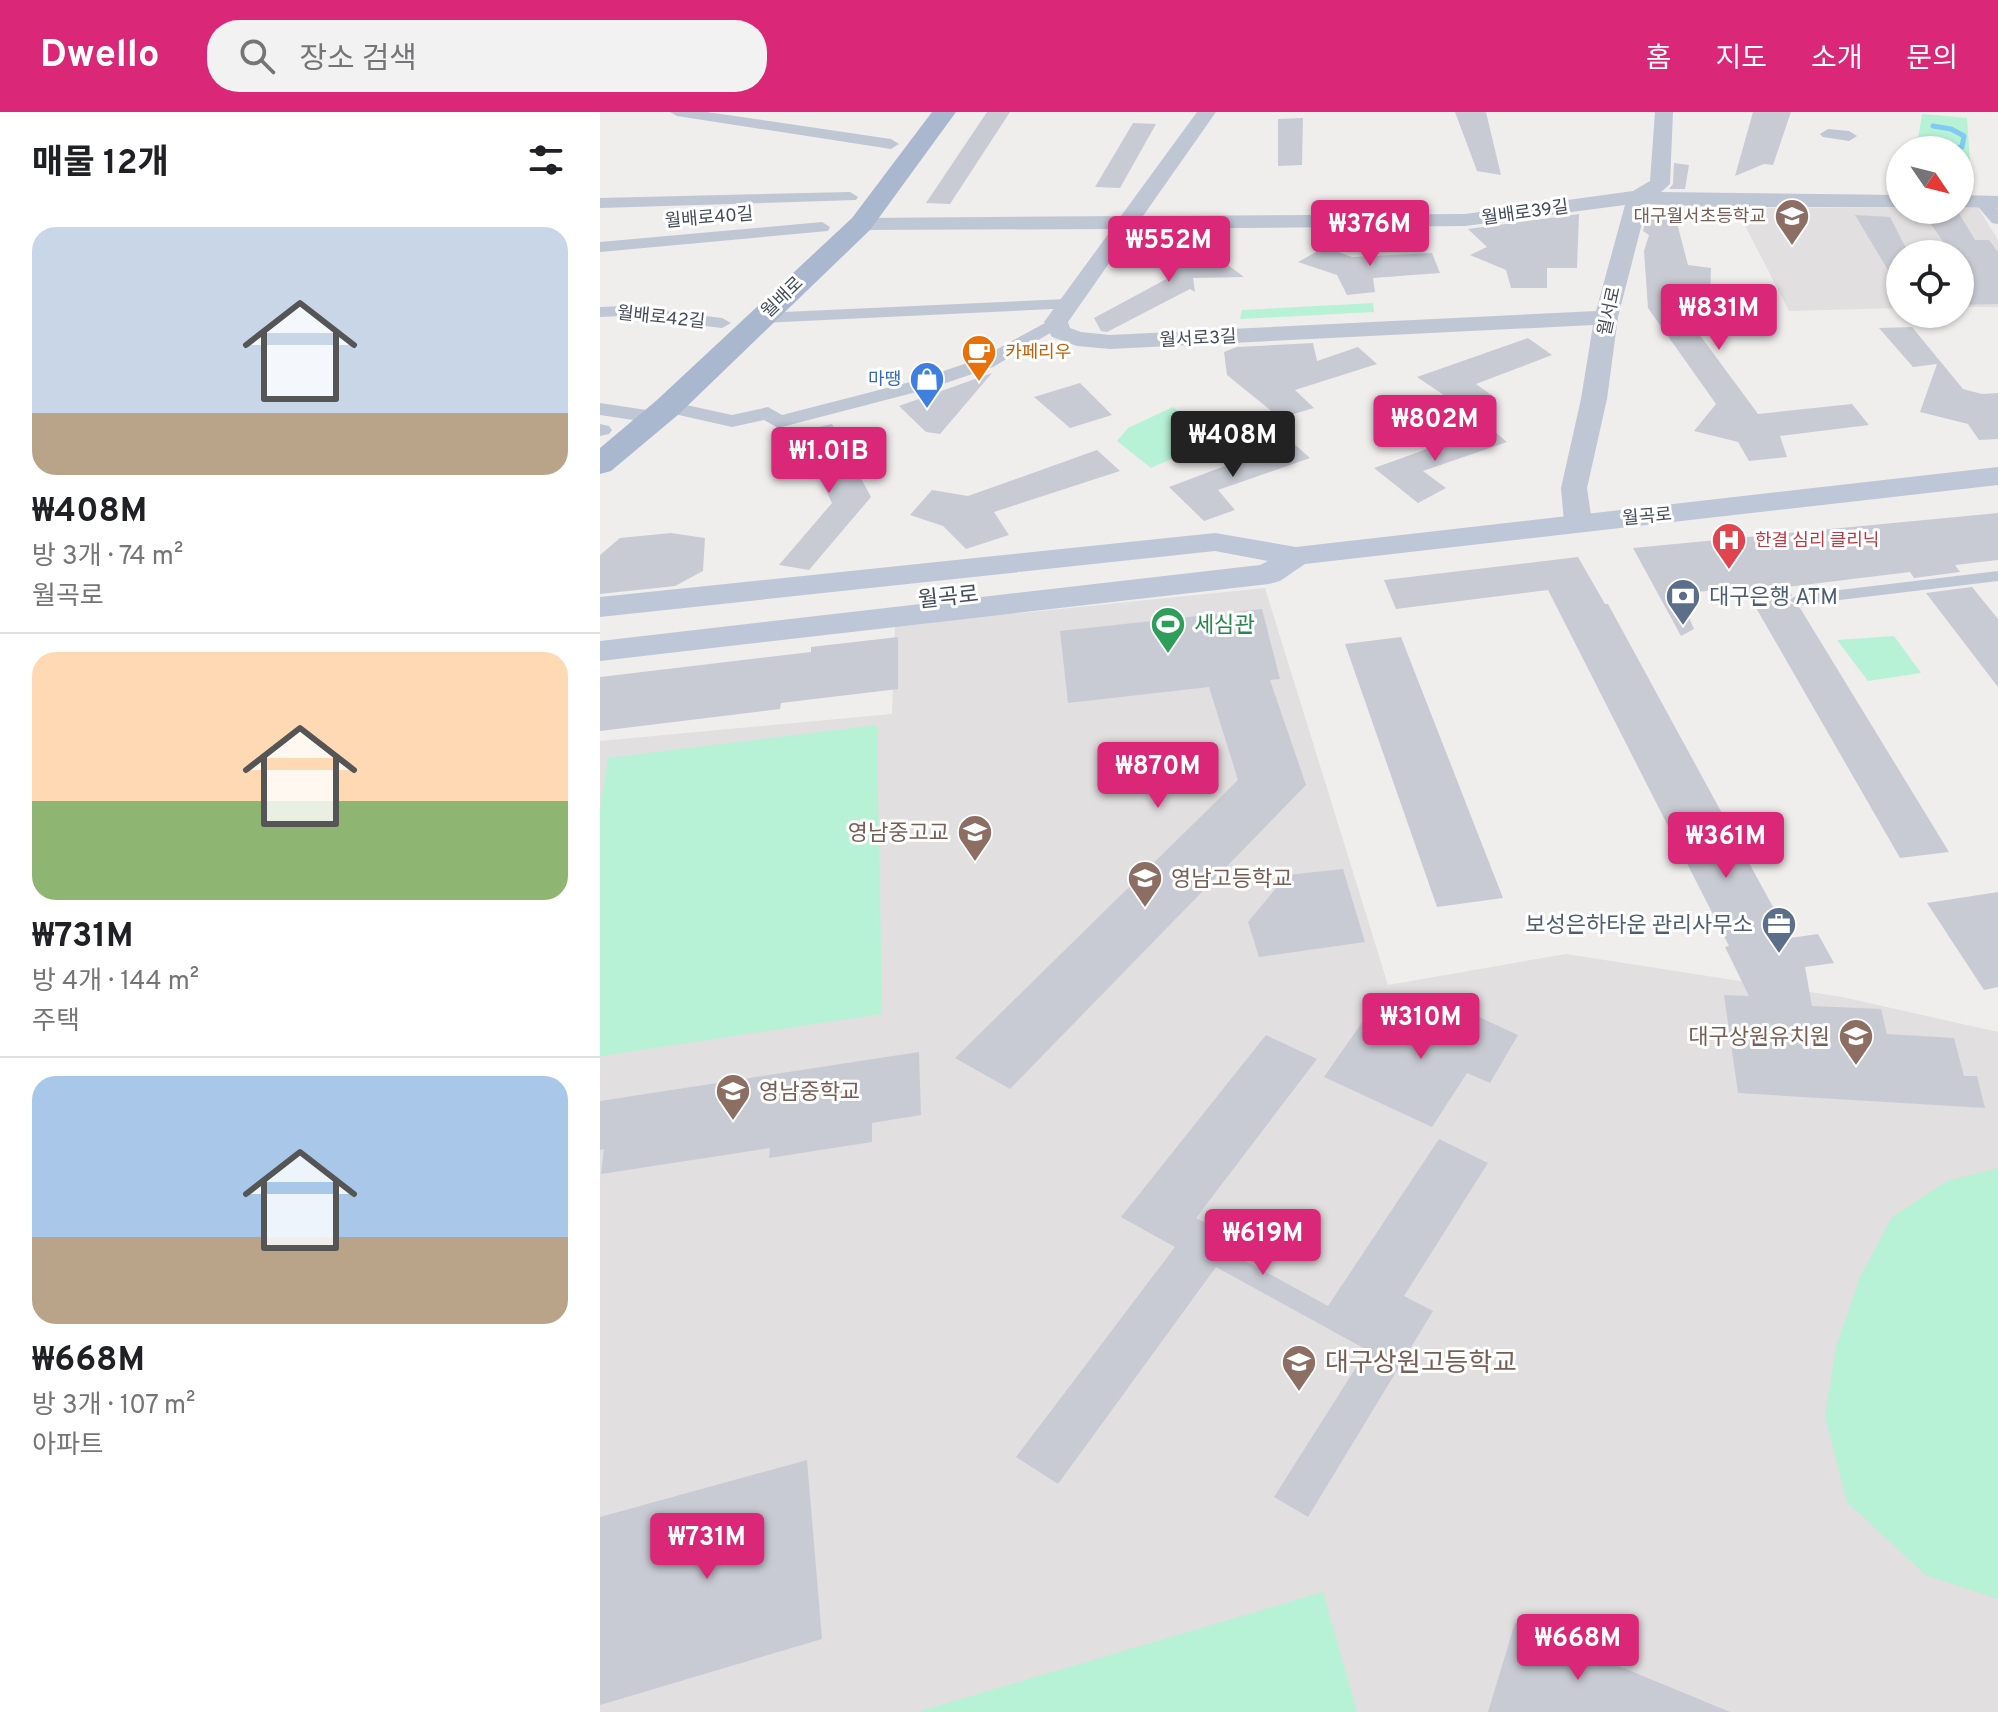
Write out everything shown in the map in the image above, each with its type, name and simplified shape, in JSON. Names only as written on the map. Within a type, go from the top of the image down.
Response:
[{"type":"main road","name":"월배로","points":[[600,464],[722,323],[850,197],[914,112]]},
{"type":"main road","name":"월배로","points":[[605,423],[655,400],[760,318],[861,224],[944,112]]},
{"type":"main road","name":"월곡로","points":[[600,633],[1222,553],[1296,556],[1998,476]]},
{"type":"main road","points":[[600,607],[1215,542],[1296,556]]},
{"type":"main road","points":[[600,651],[1269,574],[1296,556]]},
{"type":"main road","name":"월곡로","points":[[600,619],[902,594]]},
{"type":"street","points":[[677,112],[891,144]]},
{"type":"street","points":[[655,400],[732,421],[768,413],[778,422],[921,385],[986,363],[1062,313],[1207,112]]},
{"type":"street","name":"월서로","points":[[1578,522],[1574,488],[1594,399],[1606,317],[1638,197],[1660,184],[1664,112]]},
{"type":"street","points":[[1828,134],[1849,136]]},
{"type":"street","points":[[600,203],[850,197]]},
{"type":"street","name":"월배로39길","points":[[861,224],[1465,220],[1638,197],[1715,201],[1886,201]]},
{"type":"street","points":[[673,240],[700,200]]},
{"type":"street","points":[[1980,201],[1998,219]]},
{"type":"street","name":"월배로40길","points":[[600,247],[822,227]]},
{"type":"street","name":"월배로42길","points":[[600,312],[622,311],[722,323]]},
{"type":"street","points":[[760,318],[1062,313]]},
{"type":"street","name":"월서로3길","points":[[1062,313],[1060,332],[1077,339],[1110,342],[1606,317]]},
{"type":"street","points":[[1798,600],[1998,576]]},
{"type":"shaded area","points":[[1974,206],[1977,206],[1998,240],[1998,307],[1974,307],[1974,240],[1886,240],[1886,308],[1789,311],[1736,208],[1886,207],[1886,224],[1974,224]]},
{"type":"shaded area","name":"대구상원고등학교","points":[[1265,588],[1388,985],[1566,954],[1842,997],[1998,1032],[1998,1712],[600,1712],[600,741],[892,714],[895,626]]},
{"type":"green space","points":[[1922,114],[1967,118],[1968,136],[1919,136]]},
{"type":"green space","points":[[1373,303],[1374,312],[1240,319],[1242,310]]},
{"type":"green space","points":[[1173,407],[1210,438],[1205,444],[1151,468],[1117,441],[1128,428]]},
{"type":"green space","points":[[1894,636],[1921,673],[1868,681],[1837,640]]},
{"type":"green space","points":[[877,725],[882,1014],[600,1056],[600,809],[608,758]]},
{"type":"green space","points":[[1998,1168],[1998,1599],[1926,1575],[1847,1502],[1825,1416],[1836,1347],[1860,1277],[1892,1217],[1947,1181]]},
{"type":"green space","points":[[1323,1592],[1357,1712],[917,1712]]},
{"type":"building","points":[[987,112],[1010,112],[950,204],[926,203]]},
{"type":"building","points":[[1455,112],[1486,112],[1501,175],[1477,171]]},
{"type":"building","points":[[1753,112],[1791,112],[1773,165],[1764,164],[1735,176]]},
{"type":"building","points":[[1303,118],[1302,165],[1278,166],[1278,119]]},
{"type":"building","points":[[1133,123],[1156,124],[1120,188],[1095,187]]},
{"type":"building","points":[[1674,163],[1689,165],[1685,189],[1669,189],[1673,184]]},
{"type":"building","points":[[1649,207],[1673,208],[1688,265],[1711,268],[1710,300],[1674,300],[1758,414],[1852,404],[1869,425],[1780,436],[1787,457],[1749,461],[1738,442],[1694,431],[1716,404],[1648,308],[1644,251],[1649,235],[1643,231]]},
{"type":"building","points":[[1579,214],[1577,268],[1547,268],[1547,288],[1511,288],[1506,270],[1470,255],[1487,247],[1468,229]]},
{"type":"building","points":[[1855,215],[1886,217],[1886,224],[1894,224],[1902,240],[1886,240],[1886,267]]},
{"type":"building","points":[[1931,224],[1965,224],[1975,240],[1989,240],[1998,252],[1998,304],[1974,305],[1974,240],[1942,240]]},
{"type":"building","points":[[1200,244],[1244,277],[1193,278],[1195,292],[1190,289],[1107,332],[1101,331],[1094,318],[1172,276],[1149,260]]},
{"type":"building","points":[[1325,247],[1352,257],[1432,253],[1440,273],[1373,278],[1375,292],[1347,295],[1337,275],[1298,262]]},
{"type":"building","points":[[1879,328],[1913,328],[1963,389],[1982,394],[1998,393],[1998,439],[1979,440],[1968,424],[1920,412],[1937,364],[1913,367]]},
{"type":"building","points":[[1528,338],[1552,355],[1476,384],[1497,399],[1466,410],[1417,377]]},
{"type":"building","points":[[1313,343],[1317,361],[1358,347],[1377,364],[1295,390],[1314,408],[1280,418],[1227,375],[1224,352],[1237,347]]},
{"type":"building","points":[[992,373],[940,434],[926,432],[899,406]]},
{"type":"building","points":[[1080,383],[1112,415],[1070,428],[1034,397]]},
{"type":"building","points":[[832,424],[871,497],[809,570],[779,565],[832,503],[797,432]]},
{"type":"building","points":[[1489,427],[1507,442],[1423,471],[1446,488],[1418,503],[1374,468]]},
{"type":"building","points":[[1291,441],[1310,458],[1218,490],[1235,510],[1204,521],[1169,487]]},
{"type":"building","points":[[1097,450],[1120,471],[994,512],[1009,535],[966,549],[943,526],[910,515],[932,490],[968,496]]},
{"type":"building","points":[[1998,513],[1998,560],[1955,565],[1960,572],[1914,578],[1910,572],[1787,587],[1792,595],[1786,601],[1800,608],[1949,852],[1900,858],[1744,587],[1679,594],[1694,629],[1681,636],[1633,548]]},
{"type":"building","points":[[671,533],[705,538],[703,571],[675,586],[600,594],[600,555],[620,538]]},
{"type":"building","points":[[1578,557],[1605,604],[1608,604],[1790,938],[1818,934],[1834,963],[1805,967],[1812,1006],[1881,1009],[1887,1034],[1954,1038],[1964,1076],[1977,1076],[1985,1108],[1738,1093],[1724,995],[1749,996],[1725,947],[1729,946],[1548,590],[1396,609],[1384,580]]},
{"type":"building","points":[[1972,587],[1998,619],[1998,687],[1926,593]]},
{"type":"building","points":[[1262,609],[1280,679],[1270,680],[1306,785],[1010,1089],[955,1058],[1238,780],[1209,687],[1068,703],[1060,631]]},
{"type":"building","points":[[898,637],[898,689],[781,703],[780,709],[600,731],[600,677],[811,652],[811,647]]},
{"type":"building","points":[[1401,637],[1503,898],[1437,907],[1345,644]]},
{"type":"building","points":[[1343,869],[1365,942],[1259,957],[1248,922],[1287,875]]},
{"type":"building","points":[[1998,892],[1998,987],[1984,990],[1927,903]]},
{"type":"building","points":[[1442,1000],[1518,1035],[1490,1083],[1467,1073],[1432,1127],[1324,1077],[1368,1014],[1418,1036]]},
{"type":"building","points":[[1266,1035],[1317,1059],[1196,1218],[1237,1240],[1229,1252],[1328,1306],[1439,1139],[1488,1163],[1404,1296],[1433,1311],[1308,1517],[1274,1497],[1367,1350],[1216,1267],[1058,1484],[1016,1457],[1175,1247],[1121,1217]]},
{"type":"building","points":[[919,1052],[921,1115],[872,1123],[872,1142],[769,1158],[770,1148],[601,1174],[604,1149],[600,1150],[600,1101]]},
{"type":"building","points":[[807,1460],[822,1639],[600,1705],[600,1517]]},
{"type":"building","points":[[1515,1623],[1730,1712],[1488,1712]]},
{"type":"waterway","points":[[1933,126],[1951,129],[1964,136]]},
{"type":"place","name":"대구월서초등학교","points":[[1792,247]]},
{"type":"place","name":"카페리우","points":[[979,383]]},
{"type":"place","name":"마땡","points":[[927,410]]},
{"type":"place","name":"한결 심리 클리닉","points":[[1729,571]]},
{"type":"place","name":"대구은행 ATM","points":[[1683,627]]},
{"type":"place","name":"세심관","points":[[1168,655]]},
{"type":"place","name":"영남중고교","points":[[975,863]]},
{"type":"place","name":"영남고등학교","points":[[1145,909]]},
{"type":"place","name":"보성은하타운 관리사무소","points":[[1779,955]]},
{"type":"place","name":"대구상원유치원","points":[[1856,1067]]},
{"type":"place","name":"영남중학교","points":[[733,1122]]},
{"type":"place","name":"대구상원고등학교","points":[[1299,1393]]}]
